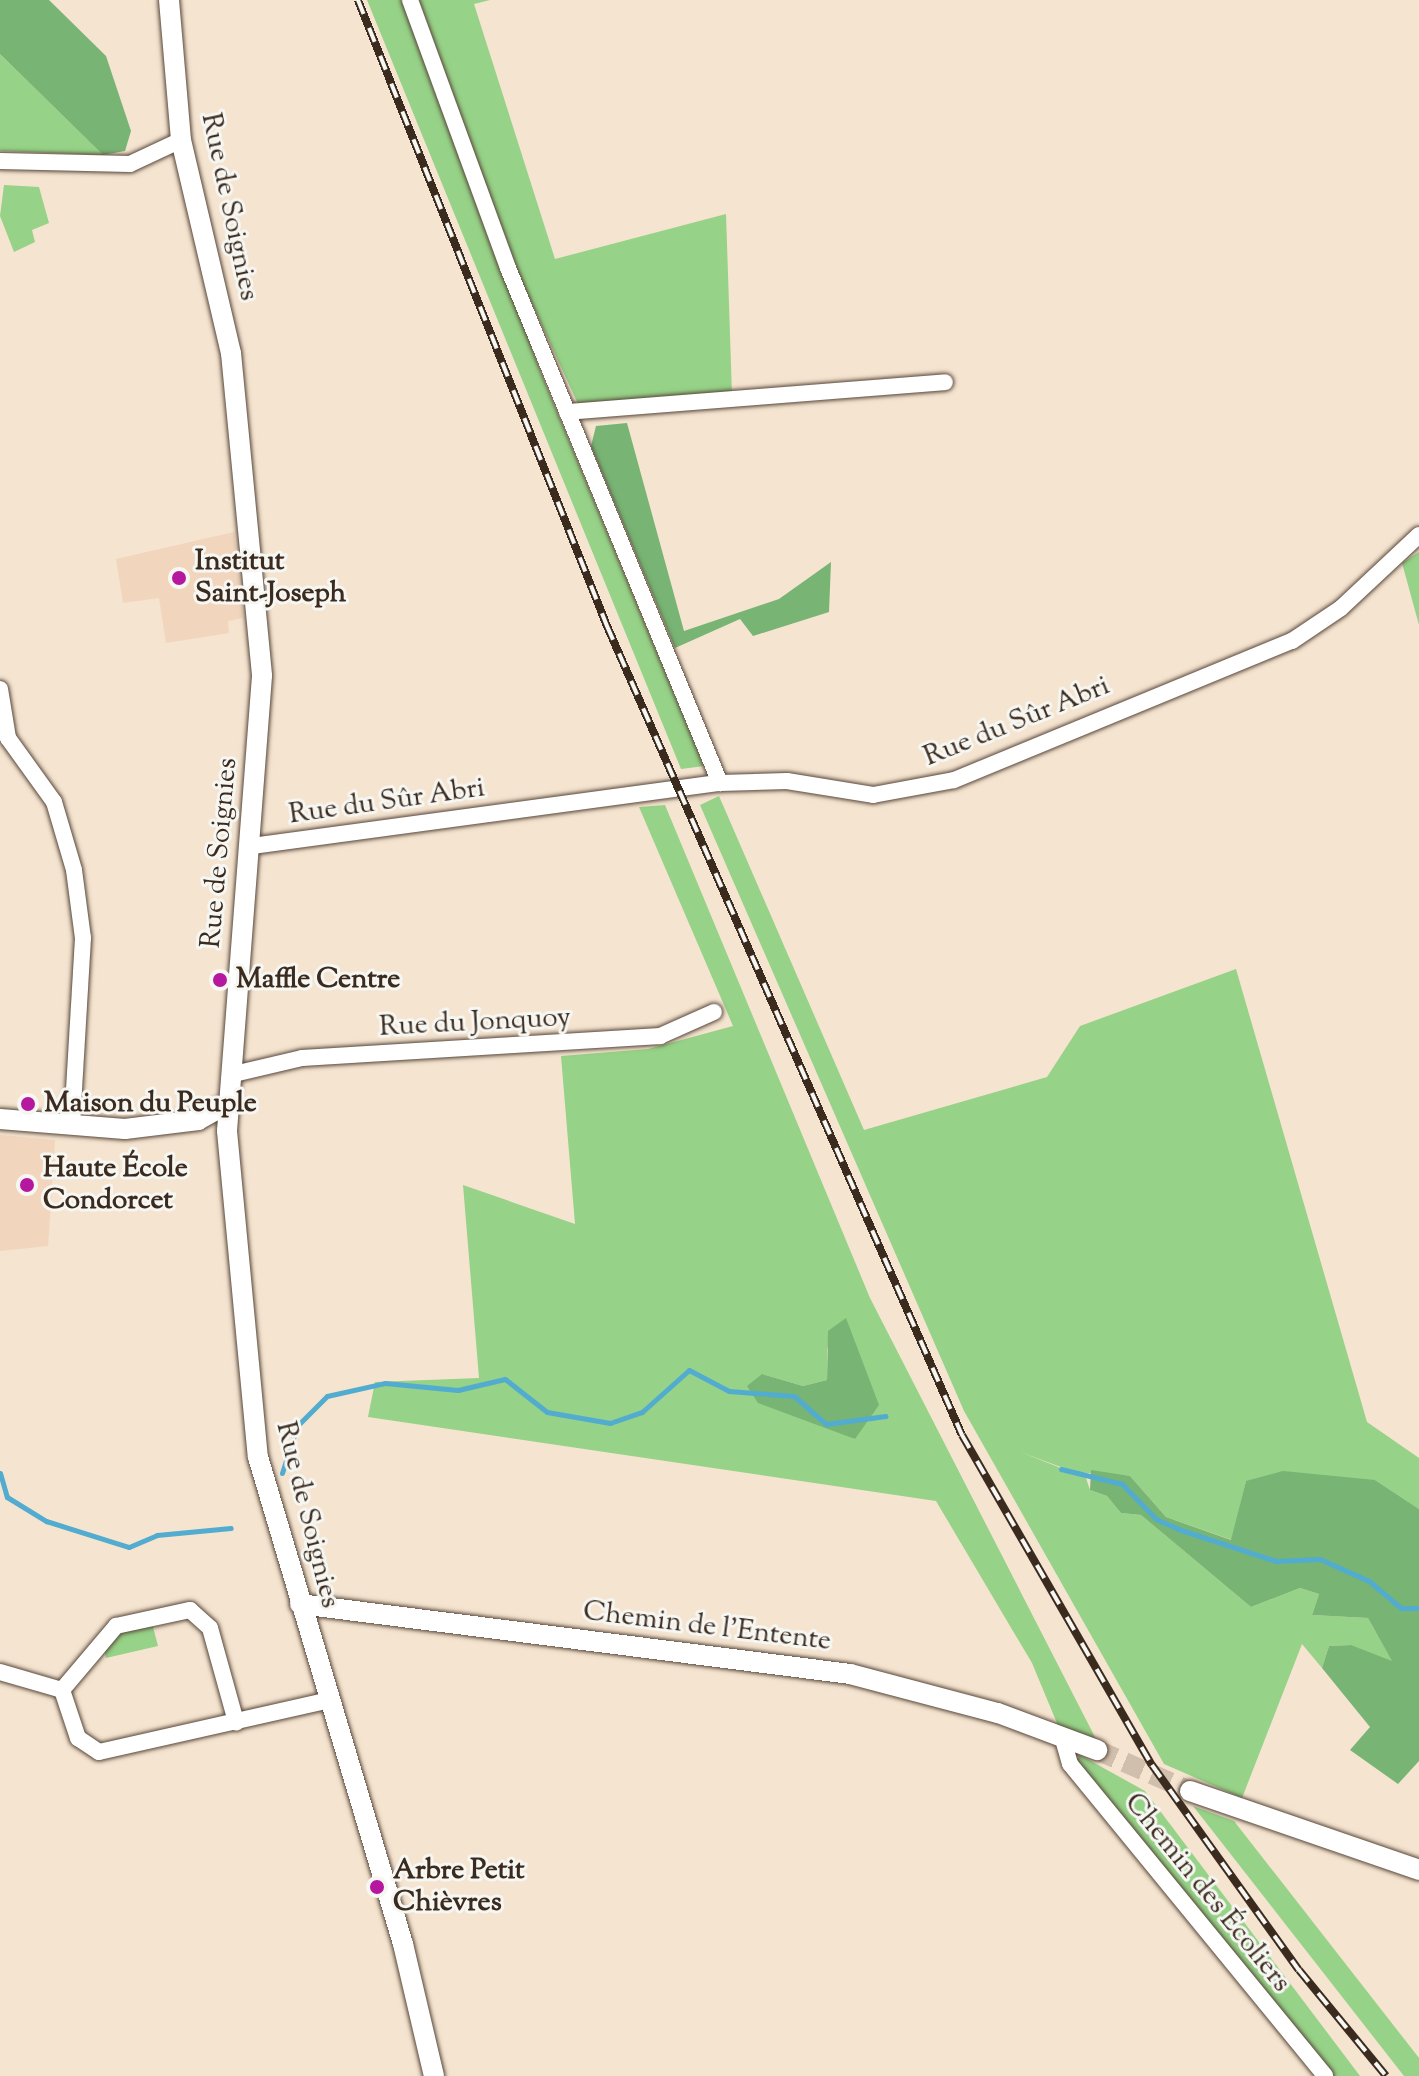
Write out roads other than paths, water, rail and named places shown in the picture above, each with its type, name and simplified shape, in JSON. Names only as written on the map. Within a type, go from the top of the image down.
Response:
[{"type":"street","name":"Rue de Soignies","points":[[169,0],[181,140],[231,353],[262,676],[252,846],[227,1131],[258,1457],[403,1944],[434,2076]]},
{"type":"street","points":[[410,0],[567,412],[720,783]]},
{"type":"street","points":[[0,161],[130,164],[181,140]]},
{"type":"street","points":[[567,412],[945,382]]},
{"type":"street","name":"Rue du Sûr Abri","points":[[252,846],[720,783],[787,781],[873,795],[954,780],[1292,641],[1350,600],[1419,535]]},
{"type":"street","points":[[0,689],[4,738],[65,826],[79,899],[82,1021],[72,1125]]},
{"type":"street","name":"Rue du Jonquoy","points":[[234,1074],[302,1058],[660,1036],[714,1012]]},
{"type":"street","points":[[0,1119],[125,1129],[198,1120],[230,1102]]},
{"type":"street","points":[[198,1120],[227,1131]]},
{"type":"street","name":"Chemin de l'Entente","points":[[300,1604],[850,1674],[1062,1736],[1097,1750]]},
{"type":"street","points":[[62,1690],[116,1626],[190,1610],[210,1628],[236,1722]]},
{"type":"street","points":[[0,1672],[62,1690]]},
{"type":"street","points":[[62,1690],[78,1738],[99,1752],[329,1700]]},
{"type":"street","name":"Chemin des Écoliers","points":[[1062,1736],[1070,1764],[1325,2076]]},
{"type":"street","points":[[1190,1791],[1419,1870]]},
{"type":"waterway","points":[[282,1473],[297,1426],[327,1396],[385,1383],[458,1390],[505,1379],[547,1412],[610,1423],[642,1412],[689,1370],[729,1391],[794,1396],[826,1424],[885,1416]]},
{"type":"waterway","points":[[1061,1469],[1122,1484],[1156,1519],[1178,1529],[1276,1561],[1320,1559],[1369,1581],[1401,1608],[1419,1608]]},
{"type":"waterway","points":[[0,1473],[7,1497],[46,1521],[129,1547],[157,1535],[231,1528]]},
{"type":"tunnel","points":[[1097,1750],[1190,1791]]},
{"type":"railway","points":[[358,0],[607,626],[962,1435],[1152,1765],[1299,1970],[1386,2076]]},
{"type":"place","name":"Institut Saint-Joseph","points":[[179,578]]},
{"type":"place","name":"Maffle Centre","points":[[220,980]]},
{"type":"place","name":"Maison du Peuple","points":[[28,1104]]},
{"type":"place","name":"Haute École Condorcet","points":[[27,1185]]},
{"type":"place","name":"Arbre Petit Chièvres","points":[[377,1887]]}]
